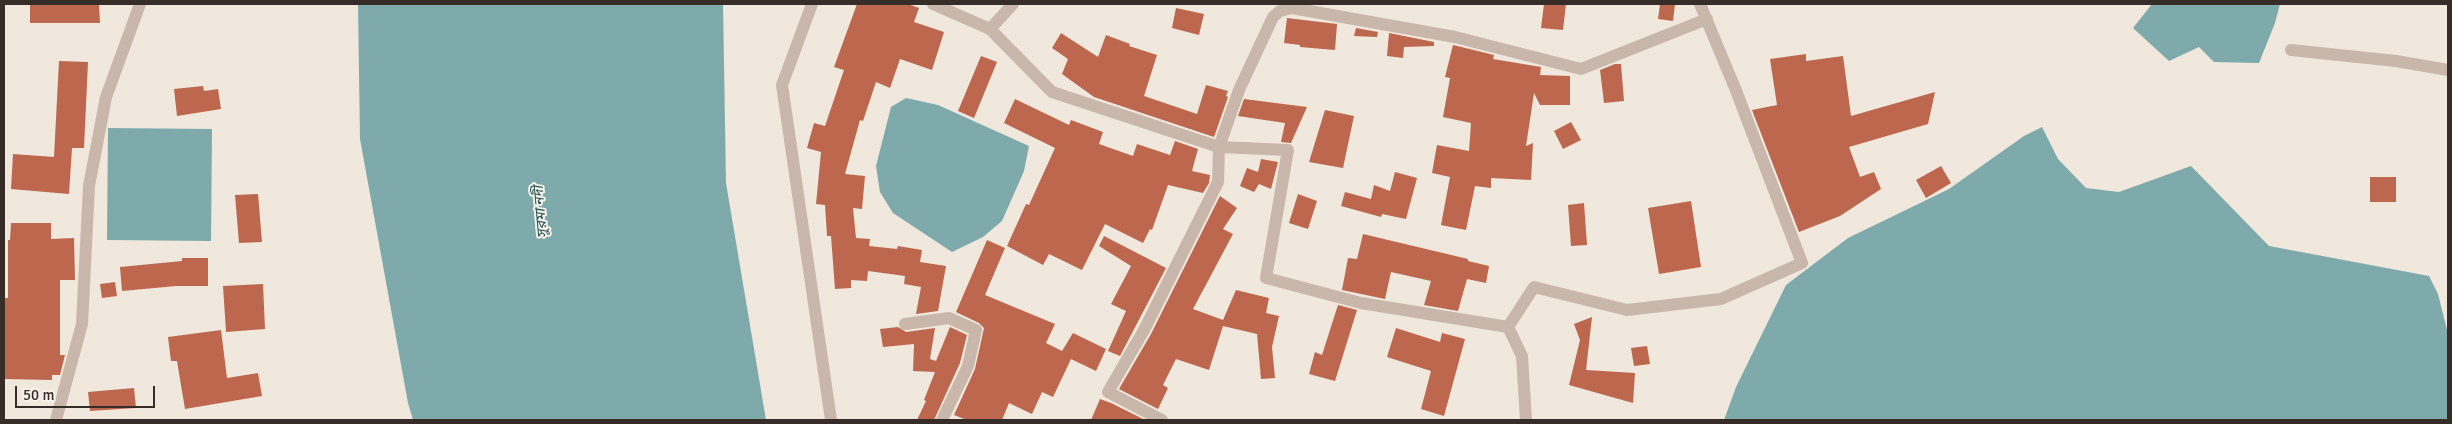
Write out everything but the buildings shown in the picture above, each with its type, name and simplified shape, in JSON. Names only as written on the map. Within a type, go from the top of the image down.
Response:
[{"type":"street","points":[[56,420],[82,324],[90,186],[106,97],[140,4]]},
{"type":"street","points":[[812,4],[782,85],[831,420]]},
{"type":"street","points":[[932,4],[990,29],[1052,92],[1220,147],[1288,150],[1266,278],[1361,303],[1508,327]]},
{"type":"street","points":[[990,29],[1013,4]]},
{"type":"street","points":[[1508,327],[1534,287],[1627,310],[1721,299],[1802,263],[1700,4]]},
{"type":"street","points":[[1162,420],[1108,392],[1144,330],[1218,182],[1220,147],[1239,90],[1273,17],[1280,12],[1292,8],[1455,37],[1581,69],[1707,19]]},
{"type":"street","points":[[2291,50],[2396,61],[2448,70]]},
{"type":"street","points":[[904,324],[949,318],[976,330],[968,366],[942,420]]},
{"type":"street","points":[[1508,327],[1522,356],[1526,420]]},
{"type":"water","name":"সুরমা নদী","points":[[358,4],[723,4],[726,183],[766,420],[413,420],[408,403],[360,139]]},
{"type":"water","points":[[2152,4],[2280,4],[2275,23],[2259,63],[2214,62],[2199,47],[2169,61],[2133,28]]},
{"type":"water","points":[[906,98],[938,105],[1029,146],[1024,171],[1002,221],[983,237],[952,252],[893,213],[880,192],[876,166],[891,107]]},
{"type":"water","points":[[2042,127],[2058,159],[2086,188],[2119,192],[2191,166],[2269,246],[2429,276],[2438,294],[2448,334],[2448,420],[1724,420],[1736,387],[1786,285],[1848,238],[1949,189],[2024,136]]},
{"type":"water","points":[[108,128],[212,129],[211,241],[107,240]]}]
